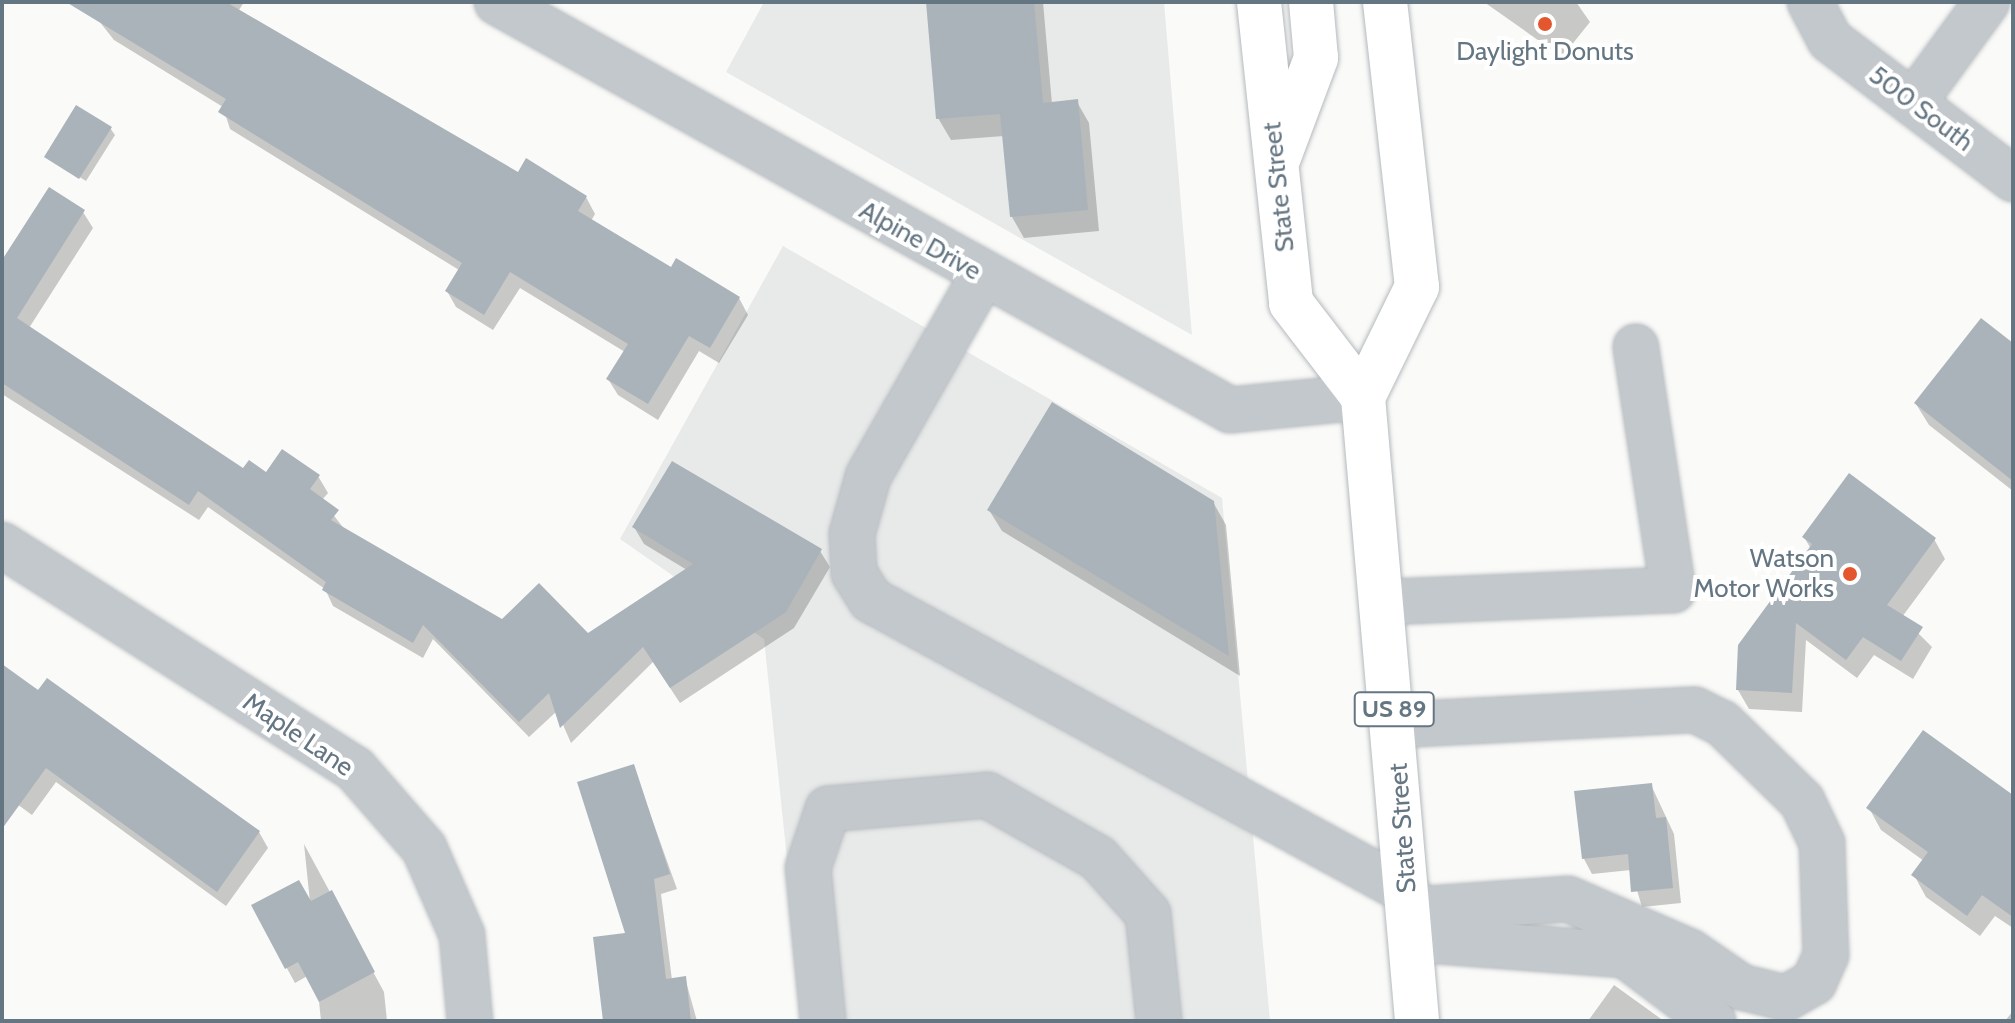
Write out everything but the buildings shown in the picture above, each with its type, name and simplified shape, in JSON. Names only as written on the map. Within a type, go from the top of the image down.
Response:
[{"type":"main road","name":"State Street","points":[[1259,2],[1291,303],[1363,397],[1386,602],[1417,1021]]},
{"type":"main road","points":[[1276,164],[1316,58],[1311,2]]},
{"type":"main road","points":[[1363,397],[1417,287],[1385,2]]},
{"type":"street","name":"Alpine Drive","points":[[497,2],[1230,410],[1363,397]]},
{"type":"street","name":"500 South","points":[[1810,2],[1830,40],[2013,179]]},
{"type":"street","points":[[1913,103],[1987,2]]},
{"type":"street","points":[[983,275],[868,477],[852,534],[854,573],[871,600],[1409,914],[1625,955],[1713,1021]]},
{"type":"street","points":[[1386,602],[1673,590],[1636,347]]},
{"type":"street","name":"Maple Lane","points":[[2,545],[355,769],[424,848],[462,935],[470,1021]]},
{"type":"street","points":[[1395,725],[1695,710],[1722,723],[1802,801],[1822,843],[1826,955],[1814,982],[1786,998],[1741,987],[1690,952],[1568,899],[1409,914]]},
{"type":"street","points":[[823,1021],[808,868],[828,809],[987,795],[1098,858],[1148,914],[1159,1021]]},
{"type":"shaded area","points":[[764,2],[1164,2],[1192,335],[726,72]]},
{"type":"shaded area","points":[[783,246],[1222,498],[1270,1021],[804,1021],[764,639],[620,539]]},
{"type":"place","name":"Daylight Donuts","points":[[1545,24]]},
{"type":"place","name":"Watson Motor Works","points":[[1850,574]]}]
